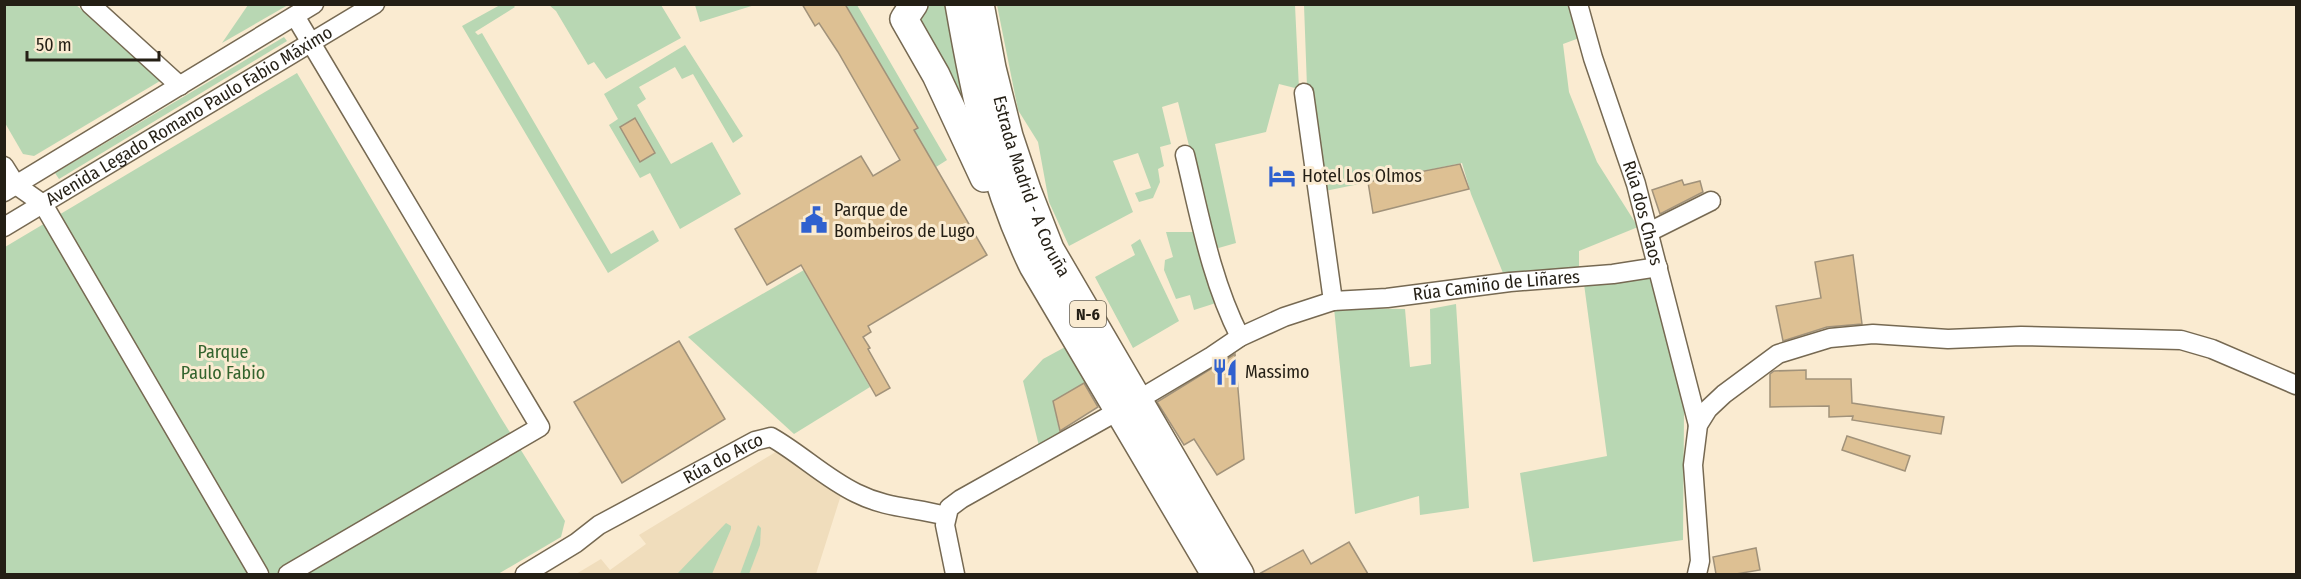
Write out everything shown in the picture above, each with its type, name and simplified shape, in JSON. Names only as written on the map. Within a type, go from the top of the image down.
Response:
[{"type":"highway","name":"Estrada Madrid - A Coruña","points":[[959,4],[975,96],[989,151],[1021,241],[1033,266],[1240,574]]},
{"type":"highway","name":"Estrada Madrid - A Coruña","points":[[980,4],[992,68],[1009,136],[1039,223],[1128,405],[1215,574]]},
{"type":"highway","name":"N-6","points":[[905,9],[991,195],[1021,241]]},
{"type":"street","points":[[90,4],[180,86]]},
{"type":"street","name":"Avenida Legado Romano Paulo Fabio Máximo","points":[[10,188],[314,4]]},
{"type":"street","name":"Avenida Legado Romano Paulo Fabio Máximo","points":[[4,227],[375,4]]},
{"type":"street","name":"Rúa dos Chaos","points":[[1578,4],[1593,58],[1636,184],[1698,425]]},
{"type":"street","points":[[288,574],[540,427],[295,16]]},
{"type":"street","points":[[1304,93],[1334,301]]},
{"type":"street","points":[[1185,155],[1214,275],[1229,317],[1240,337]]},
{"type":"street","points":[[4,166],[10,188],[43,204],[259,574]]},
{"type":"street","points":[[1649,232],[1711,201]]},
{"type":"street","name":"Rúa Camiño de Liñares","points":[[1128,405],[1240,337],[1284,317],[1334,301],[1388,298],[1510,282],[1613,274],[1658,267]]},
{"type":"street","points":[[1697,574],[1700,561],[1693,465],[1698,425],[1708,409],[1724,394],[1778,354],[1830,338],[1873,334],[1948,339],[2021,336],[2181,340],[2212,349],[2296,385]]},
{"type":"street","points":[[955,574],[945,525],[949,508],[961,499],[1128,405]]},
{"type":"street","name":"Rúa do Arco","points":[[525,574],[576,543],[599,525],[755,441],[771,436],[855,493],[897,508],[946,516]]},
{"type":"shaded area","points":[[779,450],[841,495],[816,574],[576,574],[601,559],[610,570],[646,544],[639,535]]},
{"type":"green space","points":[[695,4],[758,4],[700,22],[695,5]]},
{"type":"green space","points":[[4,5],[76,5],[163,76],[160,81],[34,156],[23,154],[5,123]]},
{"type":"green space","points":[[248,5],[288,5],[222,43]]},
{"type":"green space","points":[[500,5],[515,7],[475,32],[478,35],[482,33],[611,254],[653,230],[659,241],[608,273],[462,26]]},
{"type":"green space","points":[[549,5],[661,5],[681,38],[606,79],[594,62],[588,65],[556,11]]},
{"type":"green space","points":[[857,5],[947,160],[936,167],[914,130],[918,128],[847,7]]},
{"type":"green space","points":[[925,5],[945,5],[963,101],[919,26],[921,11]]},
{"type":"green space","points":[[997,5],[1295,5],[1299,89],[1279,84],[1266,132],[1215,144],[1236,243],[1215,249],[1178,102],[1162,107],[1171,144],[1160,147],[1164,166],[1158,169],[1160,182],[1153,198],[1139,202],[1135,193],[1151,188],[1138,153],[1113,161],[1133,212],[1069,246],[1049,202],[1038,142],[1018,110]]},
{"type":"green space","points":[[1304,5],[1574,5],[1582,37],[1563,44],[1569,92],[1597,162],[1638,227],[1579,251],[1579,269],[1503,273],[1471,194],[1462,163],[1325,191],[1307,87]]},
{"type":"green space","points":[[284,37],[287,41],[59,179],[55,173]]},
{"type":"green space","points":[[685,45],[743,136],[733,143],[693,74],[682,79],[675,67],[639,87],[646,99],[637,105],[671,164],[712,142],[741,194],[680,229],[650,173],[640,178],[609,125],[618,119],[604,94]]},
{"type":"green space","name":"Parque Paulo Fabio","points":[[297,73],[501,418],[565,521],[561,537],[498,574],[5,574],[5,247]]},
{"type":"green space","points":[[1166,232],[1196,232],[1219,302],[1194,310],[1190,295],[1176,299],[1164,270],[1165,260],[1173,257]]},
{"type":"green space","points":[[1140,239],[1179,321],[1133,348],[1095,277],[1135,255],[1131,245]]},
{"type":"green space","points":[[804,270],[870,387],[794,434],[688,337]]},
{"type":"green space","points":[[1655,273],[1662,278],[1684,412],[1683,540],[1533,562],[1520,473],[1607,456],[1584,284]]},
{"type":"green space","points":[[1456,304],[1469,508],[1420,515],[1419,496],[1355,514],[1334,308],[1405,309],[1410,367],[1431,364],[1430,309]]},
{"type":"green space","points":[[1067,346],[1088,381],[1053,401],[1060,434],[1039,446],[1023,381],[1043,359]]},
{"type":"green space","points":[[726,523],[731,526],[731,529],[712,574],[677,574]]},
{"type":"green space","points":[[758,525],[761,528],[760,545],[749,574],[740,574]]},
{"type":"building","points":[[802,4],[845,4],[918,128],[914,130],[987,255],[868,326],[871,332],[863,337],[890,388],[876,396],[801,265],[767,285],[735,229],[861,156],[873,176],[900,160],[838,52],[819,23],[815,26]]},
{"type":"building","points":[[635,118],[655,153],[640,162],[620,127]]},
{"type":"building","points":[[1460,164],[1469,189],[1373,213],[1368,182]]},
{"type":"building","points":[[1682,180],[1684,185],[1700,181],[1703,192],[1660,214],[1652,190]]},
{"type":"building","points":[[1853,255],[1862,324],[1827,327],[1783,341],[1776,306],[1821,298],[1815,262]]},
{"type":"building","points":[[679,341],[725,419],[622,483],[574,402]]},
{"type":"building","points":[[1235,354],[1244,459],[1217,475],[1194,439],[1184,445],[1157,402]]},
{"type":"building","points":[[1806,370],[1806,379],[1851,379],[1852,403],[1944,417],[1941,434],[1852,420],[1853,416],[1829,417],[1829,406],[1770,407],[1770,374],[1774,371]]},
{"type":"building","points":[[1084,383],[1098,407],[1060,431],[1053,401]]},
{"type":"building","points":[[1847,436],[1910,456],[1905,471],[1842,450]]},
{"type":"building","points":[[1349,542],[1368,574],[1259,574],[1303,550],[1311,564]]},
{"type":"building","points":[[1756,548],[1760,570],[1736,574],[1716,574],[1713,557]]},
{"type":"place","name":"Hotel Los Olmos","points":[[1282,176]]},
{"type":"place","name":"Parque de Bombeiros de Lugo","points":[[814,220]]},
{"type":"place","name":"Massimo","points":[[1225,372]]}]
